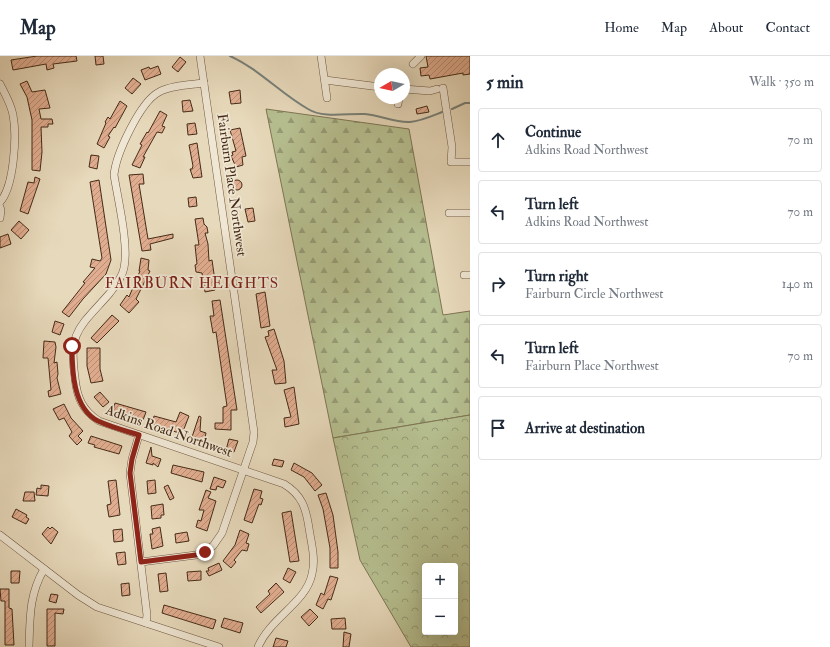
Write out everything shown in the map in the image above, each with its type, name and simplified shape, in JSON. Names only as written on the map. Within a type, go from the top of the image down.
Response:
[{"type":"street","name":"Fairburn Place Northwest","points":[[141,562],[196,555],[213,546],[222,533],[252,442],[254,422],[200,56]]},
{"type":"street","points":[[321,56],[327,98]]},
{"type":"street","points":[[412,56],[413,64],[421,56]]},
{"type":"street","points":[[325,80],[374,86]]},
{"type":"street","name":"Adkins Road Northwest","points":[[204,83],[166,89],[153,96],[144,105],[120,152],[114,175],[125,250],[124,267],[116,286],[80,327],[72,346],[72,360],[76,392],[84,408],[99,421],[284,484],[299,496],[306,511],[314,560],[312,574],[306,589],[268,628],[258,647]]},
{"type":"street","points":[[0,84],[10,105],[14,124],[13,167],[4,197],[0,202]]},
{"type":"street","points":[[410,89],[430,91],[440,89],[452,147],[451,162],[469,164]]},
{"type":"street","points":[[0,206],[2,210],[0,218]]},
{"type":"street","points":[[449,213],[470,213]]},
{"type":"street","points":[[139,435],[132,459],[130,473],[147,615],[146,623]]},
{"type":"street","points":[[0,536],[78,595],[97,606],[219,647]]},
{"type":"street","points":[[29,647],[31,598],[36,582],[44,569]]},
{"type":"green space","points":[[266,109],[409,129],[443,315],[470,311],[470,415],[333,438]]},
{"type":"green space","points":[[470,415],[470,647],[411,647],[360,560],[333,438]]},
{"type":"building","points":[[37,56],[76,56],[77,61],[53,64],[54,68],[47,70],[46,64],[13,70],[11,60]]},
{"type":"building","points":[[95,56],[103,56],[104,64],[96,65]]},
{"type":"building","points":[[426,56],[470,56],[470,74],[463,75],[463,73],[430,79],[429,75],[421,76],[420,68],[428,67]]},
{"type":"building","points":[[180,57],[186,62],[178,72],[172,67]]},
{"type":"building","points":[[158,66],[161,74],[145,80],[141,70]]},
{"type":"building","points":[[133,78],[141,84],[132,94],[125,88]]},
{"type":"building","points":[[27,81],[32,92],[45,90],[50,108],[39,109],[41,119],[52,119],[53,124],[48,124],[48,127],[41,127],[42,152],[40,171],[32,170],[32,120],[27,97],[20,84]]},
{"type":"building","points":[[240,90],[241,103],[231,104],[229,92]]},
{"type":"building","points":[[190,100],[193,111],[183,112],[182,101]]},
{"type":"building","points":[[120,101],[127,106],[115,128],[114,127],[108,136],[110,137],[104,148],[97,144],[106,123],[105,122],[108,117],[110,119]]},
{"type":"building","points":[[427,106],[429,112],[417,114],[416,109]]},
{"type":"building","points":[[160,111],[167,115],[162,126],[165,127],[162,133],[157,132],[143,157],[145,157],[140,168],[132,165],[142,145],[140,144]]},
{"type":"building","points":[[195,123],[197,134],[188,135],[187,124]]},
{"type":"building","points":[[240,128],[246,156],[242,157],[243,165],[236,167],[231,156],[233,155],[232,152],[236,151],[230,130]]},
{"type":"building","points":[[197,143],[202,177],[193,178],[190,169],[192,169],[193,166],[189,145]]},
{"type":"building","points":[[91,155],[99,156],[97,169],[89,167]]},
{"type":"building","points":[[143,174],[144,184],[139,184],[148,239],[173,234],[173,238],[150,244],[151,250],[142,251],[129,175]]},
{"type":"building","points":[[35,177],[40,179],[28,214],[20,211],[28,182],[34,183]]},
{"type":"building","points":[[99,180],[111,260],[106,274],[69,317],[62,312],[85,283],[83,282],[95,268],[90,267],[92,259],[100,261],[102,258],[90,182]]},
{"type":"building","points":[[237,180],[242,185],[237,190],[232,185]]},
{"type":"building","points":[[196,197],[197,206],[189,207],[188,198]]},
{"type":"building","points":[[253,208],[255,221],[248,222],[245,209]]},
{"type":"building","points":[[203,218],[204,224],[207,227],[208,233],[205,233],[208,244],[209,261],[212,260],[215,281],[215,290],[205,292],[202,273],[196,272],[195,265],[197,264],[195,245],[199,245],[195,219]]},
{"type":"building","points":[[19,221],[29,230],[21,239],[11,230]]},
{"type":"building","points":[[8,234],[11,244],[0,248],[0,237]]},
{"type":"building","points":[[141,258],[149,260],[148,270],[150,271],[136,299],[139,302],[129,313],[120,305],[127,295],[129,297],[140,271]]},
{"type":"building","points":[[265,292],[270,326],[261,328],[256,294]]},
{"type":"building","points":[[220,300],[237,410],[231,410],[231,430],[215,429],[215,423],[223,423],[223,407],[227,406],[216,332],[213,333],[210,316],[214,316],[212,301]]},
{"type":"building","points":[[112,315],[119,321],[97,343],[91,338]]},
{"type":"building","points":[[55,321],[64,324],[60,335],[52,332]]},
{"type":"building","points":[[274,329],[284,361],[286,383],[275,384],[272,370],[277,370],[265,337],[269,336],[268,331]]},
{"type":"building","points":[[44,341],[55,342],[56,347],[54,363],[57,362],[57,378],[61,394],[49,397],[48,391],[51,390],[48,358],[43,358]]},
{"type":"building","points":[[87,348],[100,348],[100,369],[103,381],[91,383],[87,366]]},
{"type":"building","points":[[294,387],[299,424],[285,427],[284,418],[291,417],[284,390]]},
{"type":"building","points":[[100,392],[109,402],[103,407],[94,397]]},
{"type":"building","points":[[115,403],[146,412],[143,420],[113,411]]},
{"type":"building","points":[[64,404],[71,418],[83,431],[78,436],[82,440],[77,445],[69,436],[72,432],[64,418],[59,420],[53,409]]},
{"type":"building","points":[[180,412],[189,416],[182,434],[152,424],[154,416],[176,422]]},
{"type":"building","points":[[199,416],[201,417],[200,431],[206,433],[204,441],[192,437]]},
{"type":"building","points":[[91,436],[122,446],[119,454],[94,447],[95,445],[88,443]]},
{"type":"building","points":[[229,439],[238,441],[234,452],[226,450]]},
{"type":"building","points":[[151,447],[152,456],[161,459],[158,467],[153,463],[153,465],[146,463]]},
{"type":"building","points":[[274,459],[284,461],[282,467],[272,465]]},
{"type":"building","points":[[294,463],[312,473],[322,485],[315,491],[304,477],[291,470]]},
{"type":"building","points":[[173,465],[204,472],[202,482],[171,473]]},
{"type":"building","points":[[214,477],[226,481],[223,488],[217,486],[216,490],[210,489]]},
{"type":"building","points":[[116,480],[120,515],[109,517],[107,505],[111,504],[108,481]]},
{"type":"building","points":[[155,480],[156,493],[148,494],[147,481]]},
{"type":"building","points":[[41,485],[49,486],[48,496],[36,495],[37,488],[41,489]]},
{"type":"building","points":[[168,485],[174,498],[170,500],[164,487]]},
{"type":"building","points":[[254,489],[262,491],[260,498],[263,499],[261,505],[259,504],[252,523],[244,520]]},
{"type":"building","points":[[206,490],[211,492],[208,498],[216,501],[207,531],[196,527],[198,520],[201,521],[204,510],[199,510]]},
{"type":"building","points":[[25,492],[34,492],[35,501],[23,501]]},
{"type":"building","points":[[326,493],[333,515],[338,552],[338,568],[330,568],[330,548],[323,509],[318,495]]},
{"type":"building","points":[[163,504],[164,515],[161,515],[161,518],[152,519],[151,506]]},
{"type":"building","points":[[16,509],[27,515],[26,517],[29,519],[26,524],[12,517]]},
{"type":"building","points":[[291,511],[299,561],[290,562],[282,513]]},
{"type":"building","points":[[48,527],[50,529],[52,527],[58,532],[51,544],[42,534]]},
{"type":"building","points":[[160,527],[163,546],[152,549],[150,534],[153,534],[152,529]]},
{"type":"building","points":[[122,529],[123,541],[114,542],[113,530]]},
{"type":"building","points":[[240,530],[249,534],[246,543],[249,544],[247,551],[242,550],[234,560],[236,562],[231,568],[223,561],[235,545]]},
{"type":"building","points":[[187,532],[189,541],[176,543],[175,534]]},
{"type":"building","points":[[125,552],[126,564],[118,565],[116,553]]},
{"type":"building","points":[[219,563],[222,570],[209,576],[206,571],[209,571],[208,568]]},
{"type":"building","points":[[288,568],[296,572],[290,583],[283,579]]},
{"type":"building","points":[[11,571],[20,571],[19,583],[11,583]]},
{"type":"building","points":[[201,571],[201,580],[188,581],[187,572]]},
{"type":"building","points":[[166,573],[168,591],[160,592],[158,574]]},
{"type":"building","points":[[330,576],[338,578],[331,600],[328,599],[323,609],[316,605],[321,593],[324,595]]},
{"type":"building","points":[[129,583],[130,595],[122,596],[121,584]]},
{"type":"building","points":[[276,583],[284,592],[261,613],[256,607],[270,594],[268,591]]},
{"type":"building","points":[[0,589],[9,589],[9,608],[12,609],[14,645],[5,645],[5,601],[1,601]]},
{"type":"building","points":[[51,594],[58,595],[56,603],[49,601]]},
{"type":"building","points":[[164,605],[216,620],[213,629],[162,613]]},
{"type":"building","points":[[47,609],[64,609],[63,614],[55,613],[55,646],[47,646]]},
{"type":"building","points":[[310,609],[318,617],[309,626],[301,617]]},
{"type":"building","points":[[224,618],[243,623],[240,633],[221,627]]},
{"type":"building","points":[[345,618],[346,629],[332,629],[331,619]]},
{"type":"building","points":[[344,632],[351,634],[349,647],[343,647]]},
{"type":"building","points":[[276,638],[288,641],[286,647],[273,647]]},
{"type":"waterway","points":[[230,56],[241,61],[298,103],[314,112],[321,114],[365,114],[410,122],[442,112]]},
{"type":"waterway","points":[[452,109],[465,103],[470,103]]},
{"type":"district","name":"FAIRBURN HEIGHTS","points":[[192,283]]},
{"type":"route","points":[[72,346],[72,360],[76,392],[84,408],[91,416],[99,421],[139,435],[132,459],[130,473],[141,562],[196,555],[205,552]]}]
